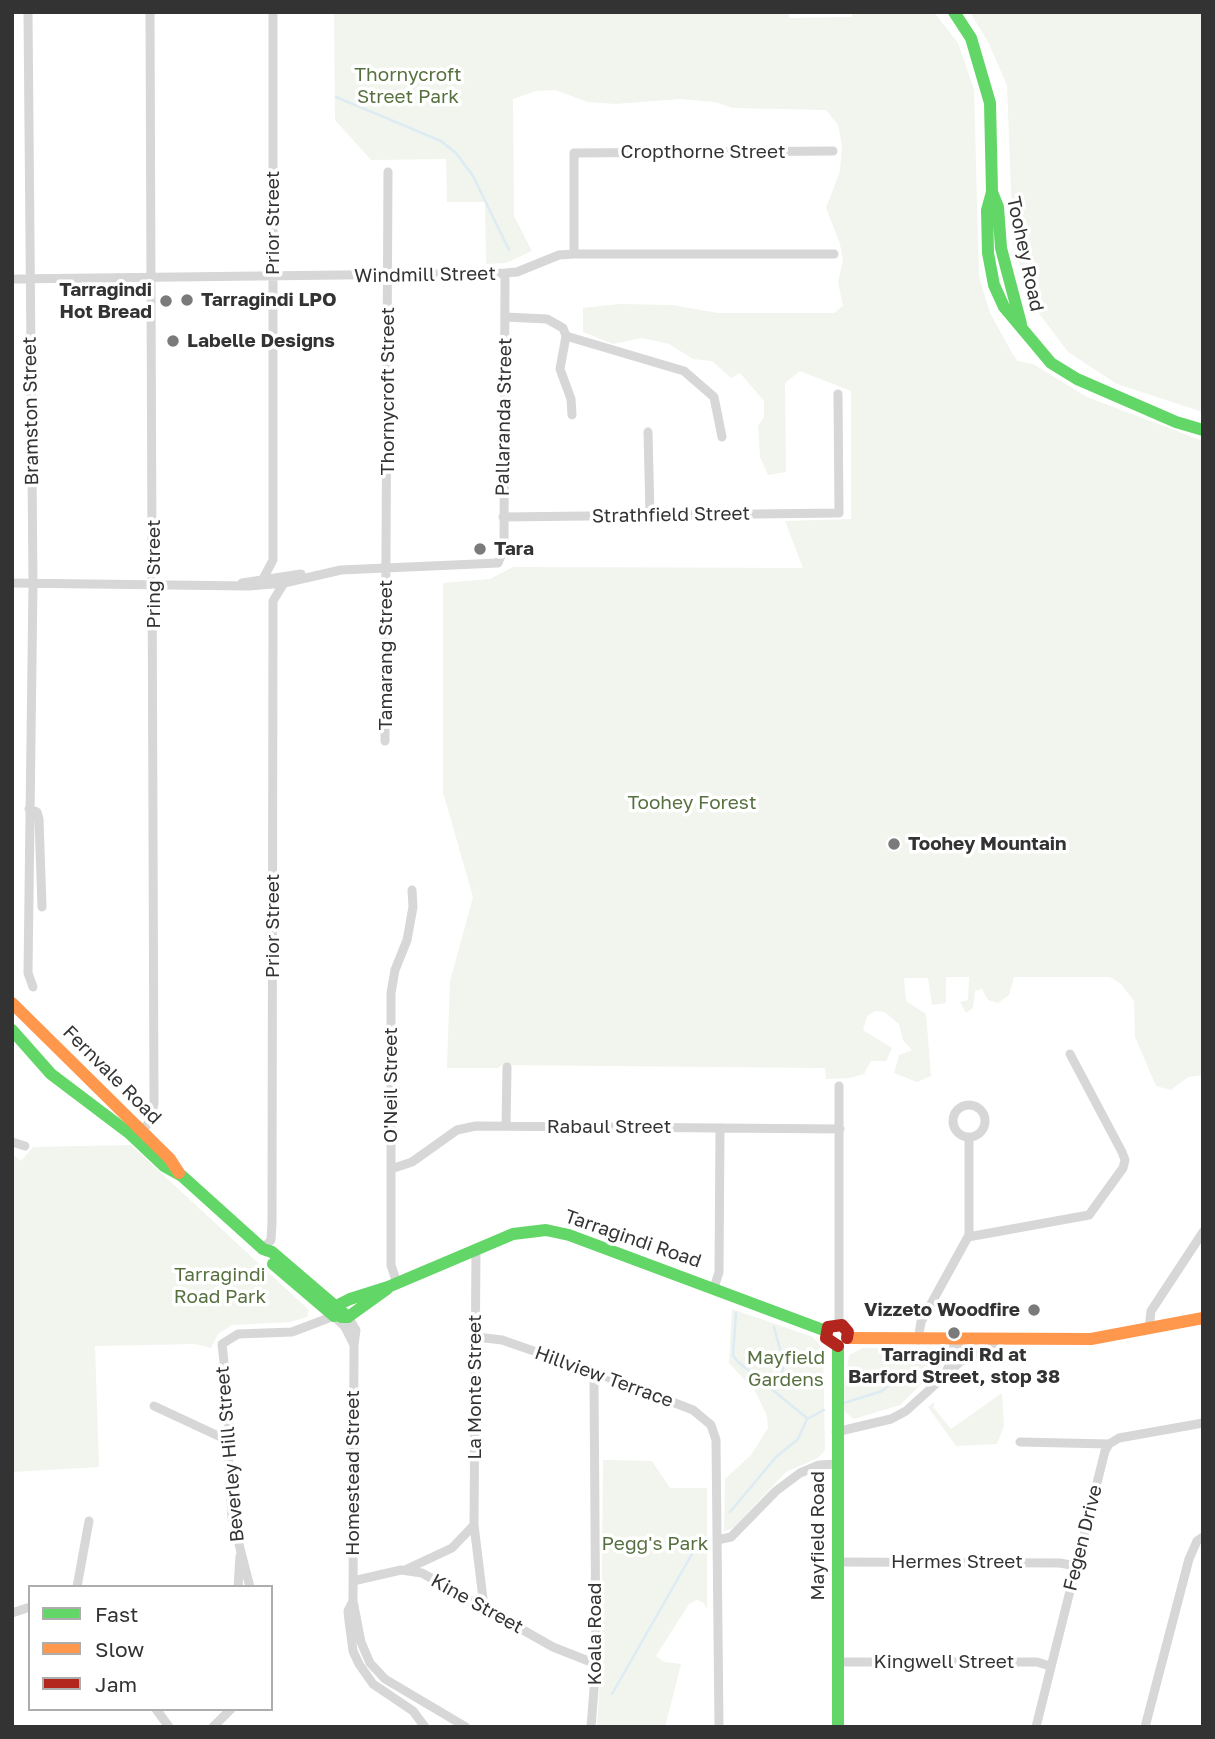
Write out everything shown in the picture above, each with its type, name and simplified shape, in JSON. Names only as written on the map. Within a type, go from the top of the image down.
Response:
[{"type":"street","name":"Bramston Street","points":[[28,12],[33,583],[28,973],[33,987]]},
{"type":"street","name":"Pring Street","points":[[142,1132],[151,1119],[154,1103],[150,12]]},
{"type":"street","name":"Prior Street","points":[[273,12],[273,560]]},
{"type":"street","name":"Toohey Road","points":[[954,12],[971,38],[986,82],[992,124],[992,192],[998,207],[1000,248],[1021,325],[1051,363],[1077,379],[1176,422],[1203,429]]},
{"type":"street","name":"Cropthorne Street","points":[[574,254],[574,153],[833,151]]},
{"type":"street","name":"Thornycroft Street","points":[[386,569],[388,172]]},
{"type":"street","name":"Windmill Street","points":[[12,279],[505,273],[517,272],[559,255],[574,254],[834,254]]},
{"type":"street","name":"Pallaranda Street","points":[[386,569],[490,566],[500,561],[504,549],[505,273]]},
{"type":"street","points":[[505,317],[554,321],[563,328],[566,336],[560,369],[571,399],[572,415]]},
{"type":"street","points":[[566,336],[684,371],[714,397],[722,437]]},
{"type":"street","name":"Strathfield Street","points":[[503,517],[839,513],[838,394]]},
{"type":"street","points":[[648,432],[650,515]]},
{"type":"street","points":[[273,560],[284,580]]},
{"type":"street","points":[[262,582],[273,560]]},
{"type":"street","points":[[12,583],[240,584],[341,570],[386,569]]},
{"type":"street","name":"Tamarang Street","points":[[385,741],[386,569]]},
{"type":"street","points":[[273,601],[284,580]]},
{"type":"street","points":[[262,582],[273,601]]},
{"type":"street","name":"Prior Street","points":[[263,1249],[271,1240],[272,1224],[273,601]]},
{"type":"street","name":"Bramston Street","points":[[29,809],[37,812],[39,819],[42,907]]},
{"type":"street","name":"O'Neil Street","points":[[393,1285],[392,981],[407,940],[413,907],[412,890]]},
{"type":"street","name":"Fernvale Road","points":[[12,1003],[142,1132],[182,1176],[263,1249],[268,1259],[288,1279],[335,1311]]},
{"type":"street","name":"Fernvale Road","points":[[12,1030],[51,1074],[129,1133],[164,1166],[182,1176]]},
{"type":"street","points":[[968,1237],[1089,1215],[1123,1168],[1124,1155],[1070,1054]]},
{"type":"street","points":[[506,1126],[507,1067]]},
{"type":"street","points":[[839,1086],[839,1324]]},
{"type":"street","name":"Rabaul Street","points":[[391,1169],[412,1162],[457,1130],[476,1126],[840,1129]]},
{"type":"street","points":[[714,1288],[719,1272],[720,1128]]},
{"type":"street","points":[[918,1339],[921,1322],[968,1237],[969,1137]]},
{"type":"street","points":[[12,1142],[25,1146]]},
{"type":"street","name":"Tarragindi Road","points":[[335,1311],[476,1249],[524,1231],[546,1230],[714,1288],[826,1331]]},
{"type":"street","points":[[1149,1328],[1149,1315],[1155,1303],[1203,1233]]},
{"type":"street","name":"La Monte Street","points":[[476,1249],[474,1525],[484,1607]]},
{"type":"street","name":"Tarragindi Road","points":[[348,1317],[393,1285]]},
{"type":"street","points":[[335,1311],[348,1317]]},
{"type":"street","points":[[335,1311],[354,1345]]},
{"type":"street","name":"Beverley Hill Street","points":[[238,1585],[240,1556],[232,1517],[227,1440],[230,1418],[221,1347],[224,1341],[238,1334],[292,1332],[335,1311]]},
{"type":"street","name":"Homestead Street","points":[[348,1317],[356,1330],[353,1601],[361,1642],[370,1663],[393,1685],[466,1727]]},
{"type":"street","points":[[843,1342],[846,1329],[839,1324],[831,1325],[826,1331],[828,1341],[843,1342],[1091,1339],[1203,1318]]},
{"type":"street","name":"Hillview Terrace","points":[[476,1337],[502,1340],[597,1373],[700,1414],[711,1426],[716,1440],[717,1540]]},
{"type":"street","points":[[836,1432],[900,1415],[960,1362],[1004,1339]]},
{"type":"street","points":[[958,1340],[960,1362]]},
{"type":"street","points":[[945,1374],[958,1340]]},
{"type":"street","name":"Mayfield Road","points":[[838,1727],[836,1432],[843,1342]]},
{"type":"street","name":"Koala Road","points":[[591,1727],[596,1664],[594,1381],[597,1373]]},
{"type":"street","points":[[154,1406],[227,1440]]},
{"type":"street","points":[[1020,1443],[1109,1444],[1119,1438],[1203,1423]]},
{"type":"street","name":"Fegen Drive","points":[[1036,1727],[1109,1444]]},
{"type":"street","points":[[719,1727],[717,1540],[731,1537],[776,1491],[800,1473],[819,1465],[837,1464]]},
{"type":"street","points":[[77,1585],[89,1521]]},
{"type":"street","points":[[407,1569],[452,1548],[474,1525]]},
{"type":"street","points":[[1145,1727],[1189,1559],[1197,1541],[1203,1537]]},
{"type":"street","name":"Beverley Hill Street","points":[[240,1556],[247,1569],[250,1585]]},
{"type":"street","name":"Hermes Street","points":[[837,1562],[1060,1563],[1076,1566]]},
{"type":"street","name":"Kine Street","points":[[353,1581],[407,1569],[422,1573],[553,1647],[596,1664]]},
{"type":"street","name":"Homestead Street","points":[[353,1601],[348,1611],[353,1651],[359,1664],[373,1684],[413,1711],[425,1727]]},
{"type":"street","name":"Kingwell Street","points":[[838,1662],[1037,1662],[1050,1666]]},
{"type":"street","points":[[157,1711],[169,1727]]},
{"type":"street","points":[[213,1727],[229,1711]]},
{"type":"street","points":[[446,1715],[452,1727]]},
{"type":"green space","name":"Toohey Forest","points":[[334,12],[789,12],[789,18],[852,17],[852,12],[934,12],[958,43],[974,89],[979,277],[990,313],[1012,353],[1018,361],[1033,364],[1087,397],[1203,441],[1203,1075],[1188,1077],[1171,1090],[1156,1086],[1135,1037],[1134,1001],[1121,984],[1110,977],[1014,977],[1009,995],[998,1003],[988,1000],[982,989],[975,991],[973,1008],[966,1013],[960,1002],[968,1000],[969,977],[946,977],[946,1003],[932,1005],[928,978],[904,978],[906,1001],[926,1014],[931,1076],[917,1082],[894,1073],[899,1055],[912,1050],[903,1040],[899,1024],[885,1012],[875,1011],[867,1016],[863,1030],[892,1048],[886,1061],[871,1061],[864,1074],[850,1078],[826,1079],[825,1068],[502,1065],[498,1068],[447,1068],[450,981],[473,897],[443,792],[443,583],[490,579],[513,567],[803,568],[785,521],[851,519],[851,391],[800,371],[785,383],[786,472],[768,475],[760,457],[758,426],[764,417],[764,401],[740,373],[731,378],[712,361],[693,359],[669,344],[642,338],[613,344],[583,332],[583,308],[619,304],[672,305],[718,313],[834,313],[843,306],[838,282],[843,261],[840,244],[826,208],[840,171],[842,145],[838,125],[826,110],[733,108],[715,102],[680,99],[615,104],[588,102],[555,90],[536,91],[513,99],[514,216],[532,251],[506,263],[486,264],[485,202],[447,202],[446,159],[371,160],[335,120]]},
{"type":"green space","points":[[970,12],[1203,12],[1203,412],[1117,384],[1068,352],[1032,304],[1013,245],[1007,85],[988,42]]},
{"type":"green space","name":"Tarragindi Road Park","points":[[131,1145],[309,1310],[307,1317],[290,1322],[232,1325],[218,1334],[211,1348],[195,1344],[95,1346],[99,1467],[13,1472],[12,1509],[12,1154],[21,1161],[33,1147]]},
{"type":"green space","name":"Mayfield Gardens","points":[[732,1309],[813,1337],[823,1349],[825,1450],[818,1458],[786,1472],[733,1528],[724,1531],[725,1479],[751,1455],[768,1428],[767,1416],[755,1391],[729,1363]]},
{"type":"green space","points":[[863,1348],[941,1348],[946,1360],[900,1405],[854,1419],[841,1409],[849,1355]]},
{"type":"green space","points":[[1002,1393],[1004,1426],[997,1444],[956,1446],[928,1407],[934,1402],[934,1408],[951,1429]]},
{"type":"green space","name":"Pegg's Park","points":[[603,1460],[652,1461],[670,1488],[707,1488],[707,1610],[704,1603],[697,1600],[689,1604],[656,1656],[664,1662],[681,1664],[665,1727],[597,1727],[601,1663]]},
{"type":"waterway","points":[[336,97],[441,141],[456,153],[473,176],[509,250]]},
{"type":"waterway","points":[[736,1313],[733,1355],[737,1361],[807,1418]]},
{"type":"waterway","points":[[772,1389],[781,1378],[784,1364],[774,1327]]},
{"type":"waterway","points":[[844,1403],[882,1391],[902,1374]]},
{"type":"waterway","points":[[730,1512],[776,1457],[798,1439],[807,1419],[824,1410]]},
{"type":"waterway","points":[[612,1694],[700,1540]]},
{"type":"traffic: fast","points":[[954,12],[971,38],[990,103],[992,192],[987,210],[988,253],[994,285],[1004,307],[1051,363],[1077,379],[1176,422],[1203,430]]},
{"type":"traffic: fast","points":[[992,192],[998,207],[1001,248],[1021,324]]},
{"type":"traffic: fast","points":[[12,1030],[51,1074],[129,1133],[164,1166],[182,1176],[263,1249],[272,1252],[348,1317]]},
{"type":"traffic: fast","points":[[334,1316],[336,1306],[350,1299],[388,1287],[513,1234],[546,1230],[569,1235],[826,1331]]},
{"type":"traffic: fast","points":[[273,1264],[334,1316]]},
{"type":"traffic: fast","points":[[341,1317],[348,1317],[387,1289]]},
{"type":"traffic: fast","points":[[838,1346],[838,1727]]},
{"type":"traffic: slow","points":[[12,1003],[170,1159],[179,1173]]},
{"type":"traffic: slow","points":[[847,1338],[1091,1339],[1203,1318]]},
{"type":"traffic: jam","points":[[838,1346],[826,1338],[828,1327],[842,1325],[848,1332],[847,1338]]},
{"type":"place","name":"Tarragindi LPO","points":[[187,300]]},
{"type":"place","name":"Tarragindi Hot Bread","points":[[166,301]]},
{"type":"place","name":"Labelle Designs","points":[[173,341]]},
{"type":"place","name":"Tara","points":[[480,549]]},
{"type":"place","name":"Toohey Mountain","points":[[894,844]]},
{"type":"place","name":"Vizzeto Woodfire","points":[[1034,1310]]},
{"type":"place","name":"Tarragindi Rd at Barford Street, stop 38","points":[[954,1333]]},
{"type":"park label","name":"Thornycroft Street Park","points":[[408,86]]}]
